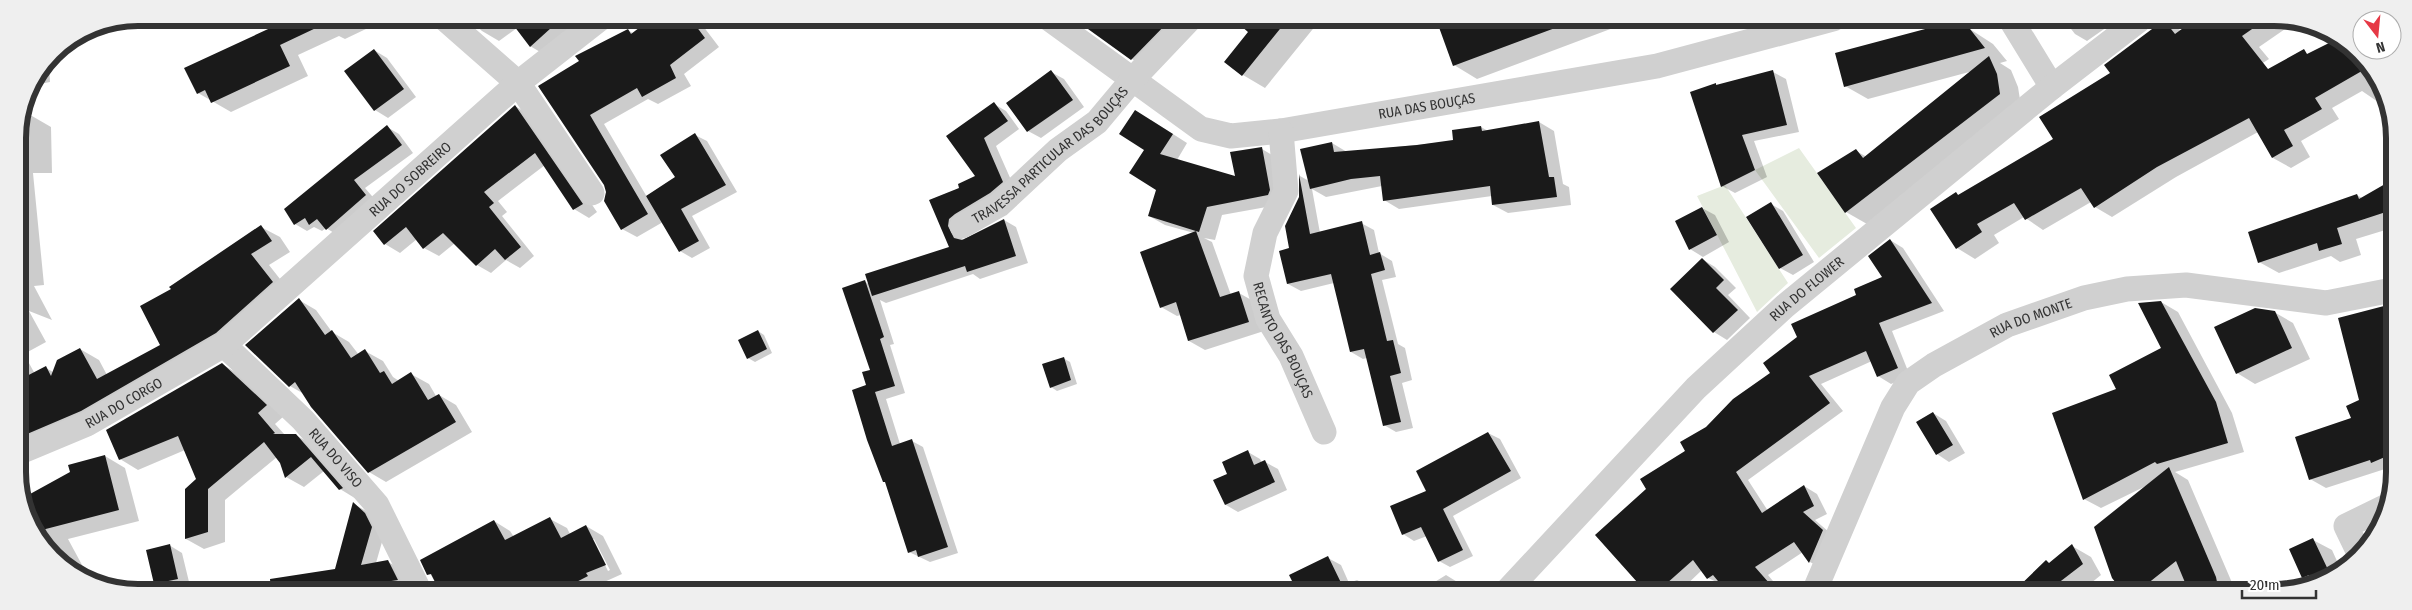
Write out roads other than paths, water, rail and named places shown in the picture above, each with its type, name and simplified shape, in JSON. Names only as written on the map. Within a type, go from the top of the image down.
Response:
[{"type":"street","points":[[453,26],[518,83],[592,193]]},
{"type":"street","name":"RUA DO SOBREIRO","points":[[224,345],[518,83],[591,26]]},
{"type":"street","name":"RUA DAS BOUÇAS","points":[[1059,26],[1201,129],[1231,136],[1280,131],[1657,66],[1807,26]]},
{"type":"street","name":"TRAVESSA PARTICULAR DAS BOUÇAS","points":[[962,226],[999,205],[1058,150],[1096,122],[1132,79],[1183,26]]},
{"type":"street","points":[[2015,26],[2052,87]]},
{"type":"street","name":"RUA DO FLOWER","points":[[1513,584],[1696,388],[1785,306],[2052,87],[2130,26]]},
{"type":"street","name":"RECANTO DAS BOUÇAS","points":[[1280,131],[1286,191],[1265,233],[1256,276],[1268,319],[1291,356],[1324,432]]},
{"type":"street","name":"RUA DO MONTE","points":[[1817,584],[1893,407],[1908,383],[1934,365],[2007,325],[2084,298],[2127,289],[2186,285],[2326,303],[2386,291]]},
{"type":"street","name":"RUA DO CORGO","points":[[26,450],[88,424],[224,345]]},
{"type":"street","name":"RUA DO VISO","points":[[224,345],[303,420],[377,505],[416,584]]},
{"type":"street","points":[[2357,547],[2346,526],[2379,510]]}]
